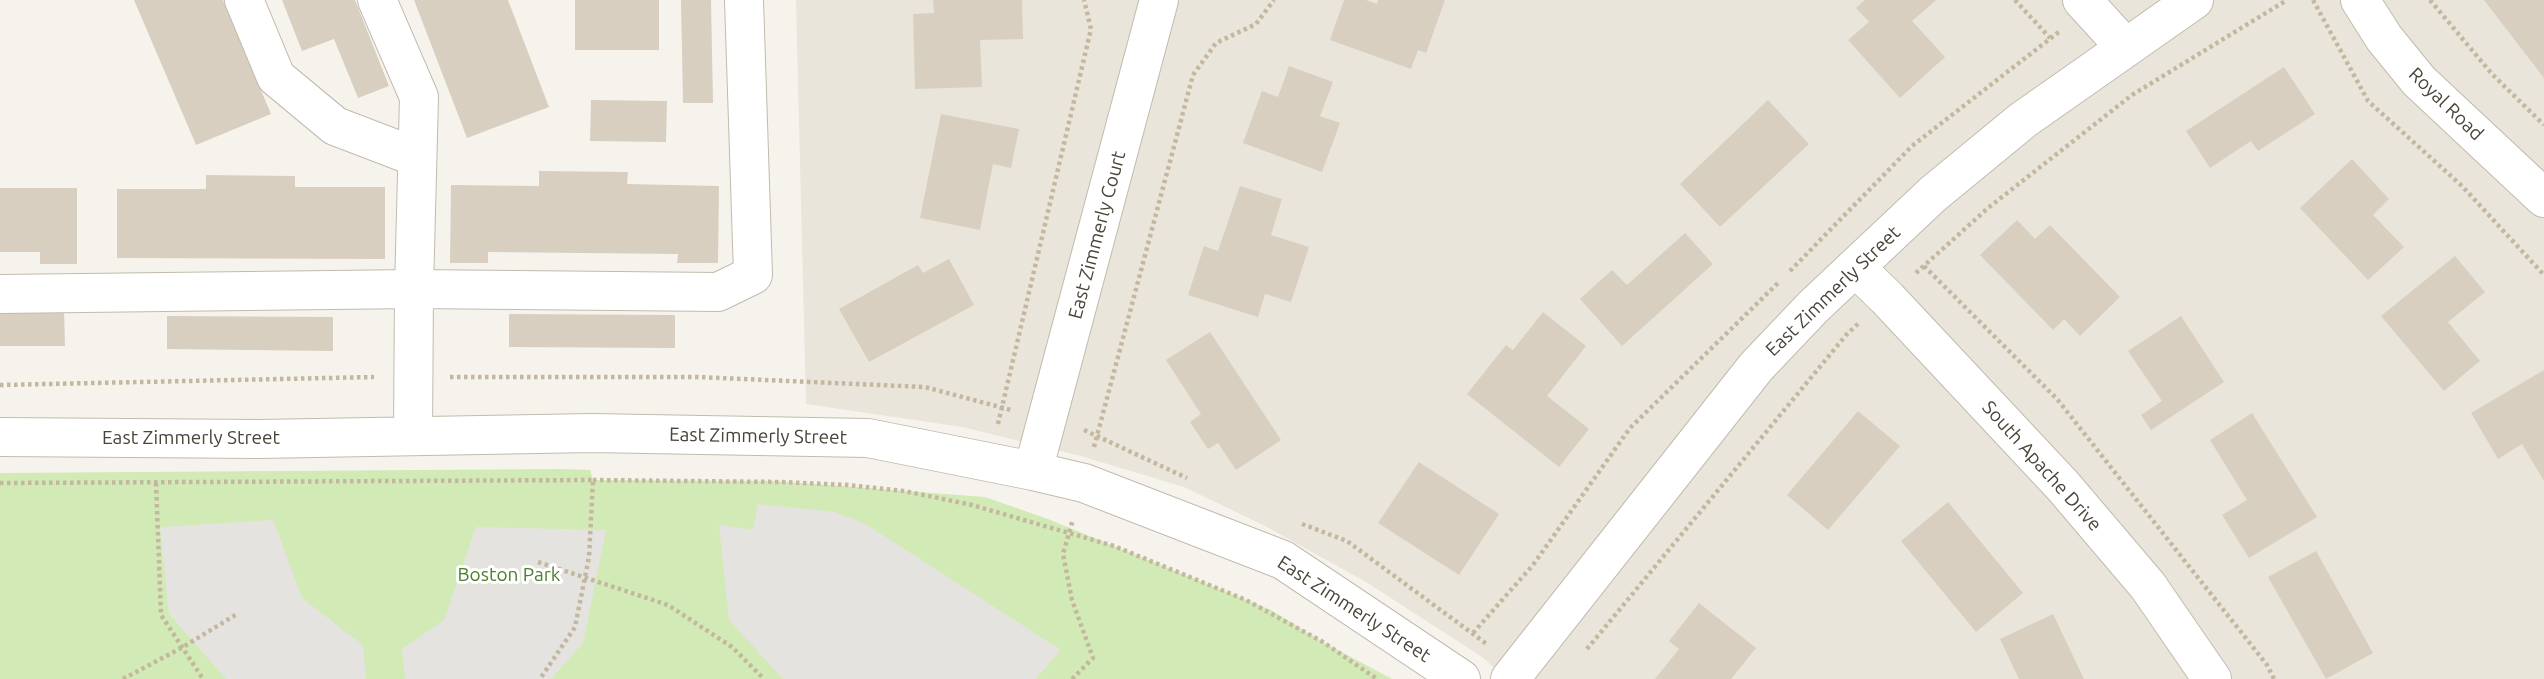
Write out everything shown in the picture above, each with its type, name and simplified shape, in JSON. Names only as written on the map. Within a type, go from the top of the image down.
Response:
[{"type":"street","points":[[244,0],[276,77],[335,125],[416,157]]},
{"type":"street","points":[[377,0],[419,97],[413,436]]},
{"type":"street","points":[[0,294],[414,289],[718,292],[753,275],[744,0]]},
{"type":"street","name":"East Zimmerly Court","points":[[1033,471],[1159,0]]},
{"type":"street","points":[[2082,0],[2125,47]]},
{"type":"street","name":"East Zimmerly Street","points":[[1510,679],[1756,367],[1813,307],[1933,194],[2023,120],[2194,0]]},
{"type":"street","name":"Royal Road","points":[[2360,0],[2384,38],[2420,81],[2544,198]]},
{"type":"street","name":"South Apache Drive","points":[[1856,268],[2063,486],[2148,586],[2212,679]]},
{"type":"street","name":"East Zimmerly Street","points":[[0,437],[259,439],[592,433],[868,438],[1084,483],[1283,560],[1461,679]]},
{"type":"path","points":[[978,507],[1091,29],[1084,0]]},
{"type":"path","points":[[1072,679],[1093,658],[1072,600],[1063,554],[1193,75],[1216,43],[1256,24],[1274,0]]},
{"type":"path","points":[[2015,0],[2050,38]]},
{"type":"path","points":[[2313,0],[2368,101],[2462,186],[2544,275]]},
{"type":"path","points":[[2430,0],[2492,74],[2544,125]]},
{"type":"path","points":[[1924,266],[2057,399],[2267,665],[2274,679]]},
{"type":"path","points":[[540,679],[575,627],[589,557],[593,480]]},
{"type":"path","points":[[0,483],[593,480],[781,482],[904,491],[978,507],[1114,546],[1246,600],[1323,642],[1377,679]]},
{"type":"path","points":[[156,483],[161,615],[203,679]]},
{"type":"path","points":[[538,562],[668,605],[732,648],[764,679]]},
{"type":"path","points":[[123,679],[183,648],[237,614]]},
{"type":"shaded area","points":[[796,0],[2544,0],[2544,679],[1507,679],[1482,657],[1366,582],[1265,526],[1184,487],[1081,456],[962,427],[806,404]]},
{"type":"shaded area","points":[[758,504],[835,512],[864,523],[1061,650],[1036,679],[783,679],[729,620],[719,525],[753,530]]},
{"type":"shaded area","points":[[273,520],[302,598],[363,645],[366,679],[226,679],[169,614],[160,527]]},
{"type":"shaded area","points":[[476,527],[606,530],[583,643],[551,679],[405,679],[402,649],[444,620]]},
{"type":"green space","name":"Boston Park","points":[[590,470],[593,480],[775,481],[985,497],[1048,519],[1271,610],[1392,679],[0,679],[0,473]]},
{"type":"building","points":[[134,0],[223,0],[271,114],[196,145]]},
{"type":"building","points":[[282,0],[355,0],[389,86],[358,98],[334,39],[302,51]]},
{"type":"building","points":[[414,0],[508,0],[549,107],[467,138]]},
{"type":"building","points":[[575,0],[659,0],[659,50],[575,50]]},
{"type":"building","points":[[681,0],[711,0],[713,103],[683,103]]},
{"type":"building","points":[[933,0],[1022,0],[1023,39],[980,40],[982,87],[915,89],[913,14],[934,13]]},
{"type":"building","points":[[1344,0],[1366,0],[1377,4],[1378,0],[1445,0],[1426,53],[1418,50],[1411,69],[1330,40]]},
{"type":"building","points":[[1865,0],[1936,0],[1912,21],[1945,57],[1900,98],[1848,40],[1869,22],[1856,8]]},
{"type":"building","points":[[2484,0],[2544,0],[2544,78]]},
{"type":"building","points":[[1289,66],[1333,82],[1320,116],[1340,123],[1322,172],[1243,143],[1262,91],[1278,97]]},
{"type":"building","points":[[2284,67],[2315,114],[2258,151],[2251,141],[2210,168],[2186,131]]},
{"type":"building","points":[[591,100],[667,101],[666,142],[590,141]]},
{"type":"building","points":[[1768,100],[1809,144],[1720,227],[1680,184]]},
{"type":"building","points":[[941,114],[1019,129],[1011,168],[993,164],[980,230],[920,218]]},
{"type":"building","points":[[2352,159],[2389,199],[2373,215],[2404,247],[2368,280],[2300,208]]},
{"type":"building","points":[[539,171],[628,172],[627,184],[719,186],[718,263],[677,263],[678,254],[488,252],[488,263],[450,263],[451,185],[539,186]]},
{"type":"building","points":[[206,175],[295,176],[295,187],[385,187],[385,259],[117,258],[117,189],[206,189]]},
{"type":"building","points":[[1240,186],[1282,199],[1271,235],[1309,247],[1291,302],[1265,294],[1258,317],[1188,295],[1204,246],[1218,251]]},
{"type":"building","points":[[0,188],[77,188],[77,264],[40,264],[40,252],[0,252]]},
{"type":"building","points":[[2017,220],[2035,239],[2050,225],[2120,297],[2080,336],[2064,319],[2053,330],[1980,255]]},
{"type":"building","points":[[1685,233],[1713,264],[1622,346],[1580,299],[1612,270],[1627,285]]},
{"type":"building","points":[[2455,256],[2485,292],[2448,322],[2480,361],[2444,391],[2381,316]]},
{"type":"building","points":[[949,259],[974,305],[869,362],[839,309],[918,265],[923,273]]},
{"type":"building","points":[[0,310],[64,310],[65,346],[0,346]]},
{"type":"building","points":[[1543,312],[1586,346],[1547,396],[1589,429],[1559,467],[1467,394],[1506,345],[1513,350]]},
{"type":"building","points":[[509,314],[675,315],[675,348],[509,347]]},
{"type":"building","points":[[167,316],[333,317],[333,351],[167,349]]},
{"type":"building","points":[[2181,316],[2224,382],[2151,430],[2141,415],[2162,401],[2128,351]]},
{"type":"building","points":[[1210,332],[1281,440],[1236,470],[1218,443],[1208,449],[1190,422],[1201,414],[1166,360]]},
{"type":"building","points":[[2544,370],[2544,481],[2522,444],[2498,459],[2471,413]]},
{"type":"building","points":[[1858,411],[1900,446],[1828,530],[1787,495]]},
{"type":"building","points":[[2252,413],[2317,517],[2249,558],[2222,515],[2247,500],[2210,440]]},
{"type":"building","points":[[1419,462],[1499,514],[1459,575],[1378,523]]},
{"type":"building","points":[[1948,502],[2023,593],[1976,632],[1901,541]]},
{"type":"building","points":[[2316,551],[2373,653],[2326,679],[2268,577]]},
{"type":"building","points":[[1699,603],[1756,648],[1731,679],[1655,679],[1679,649],[1669,641]]},
{"type":"building","points":[[2053,614],[2084,679],[2019,679],[2000,639]]}]
